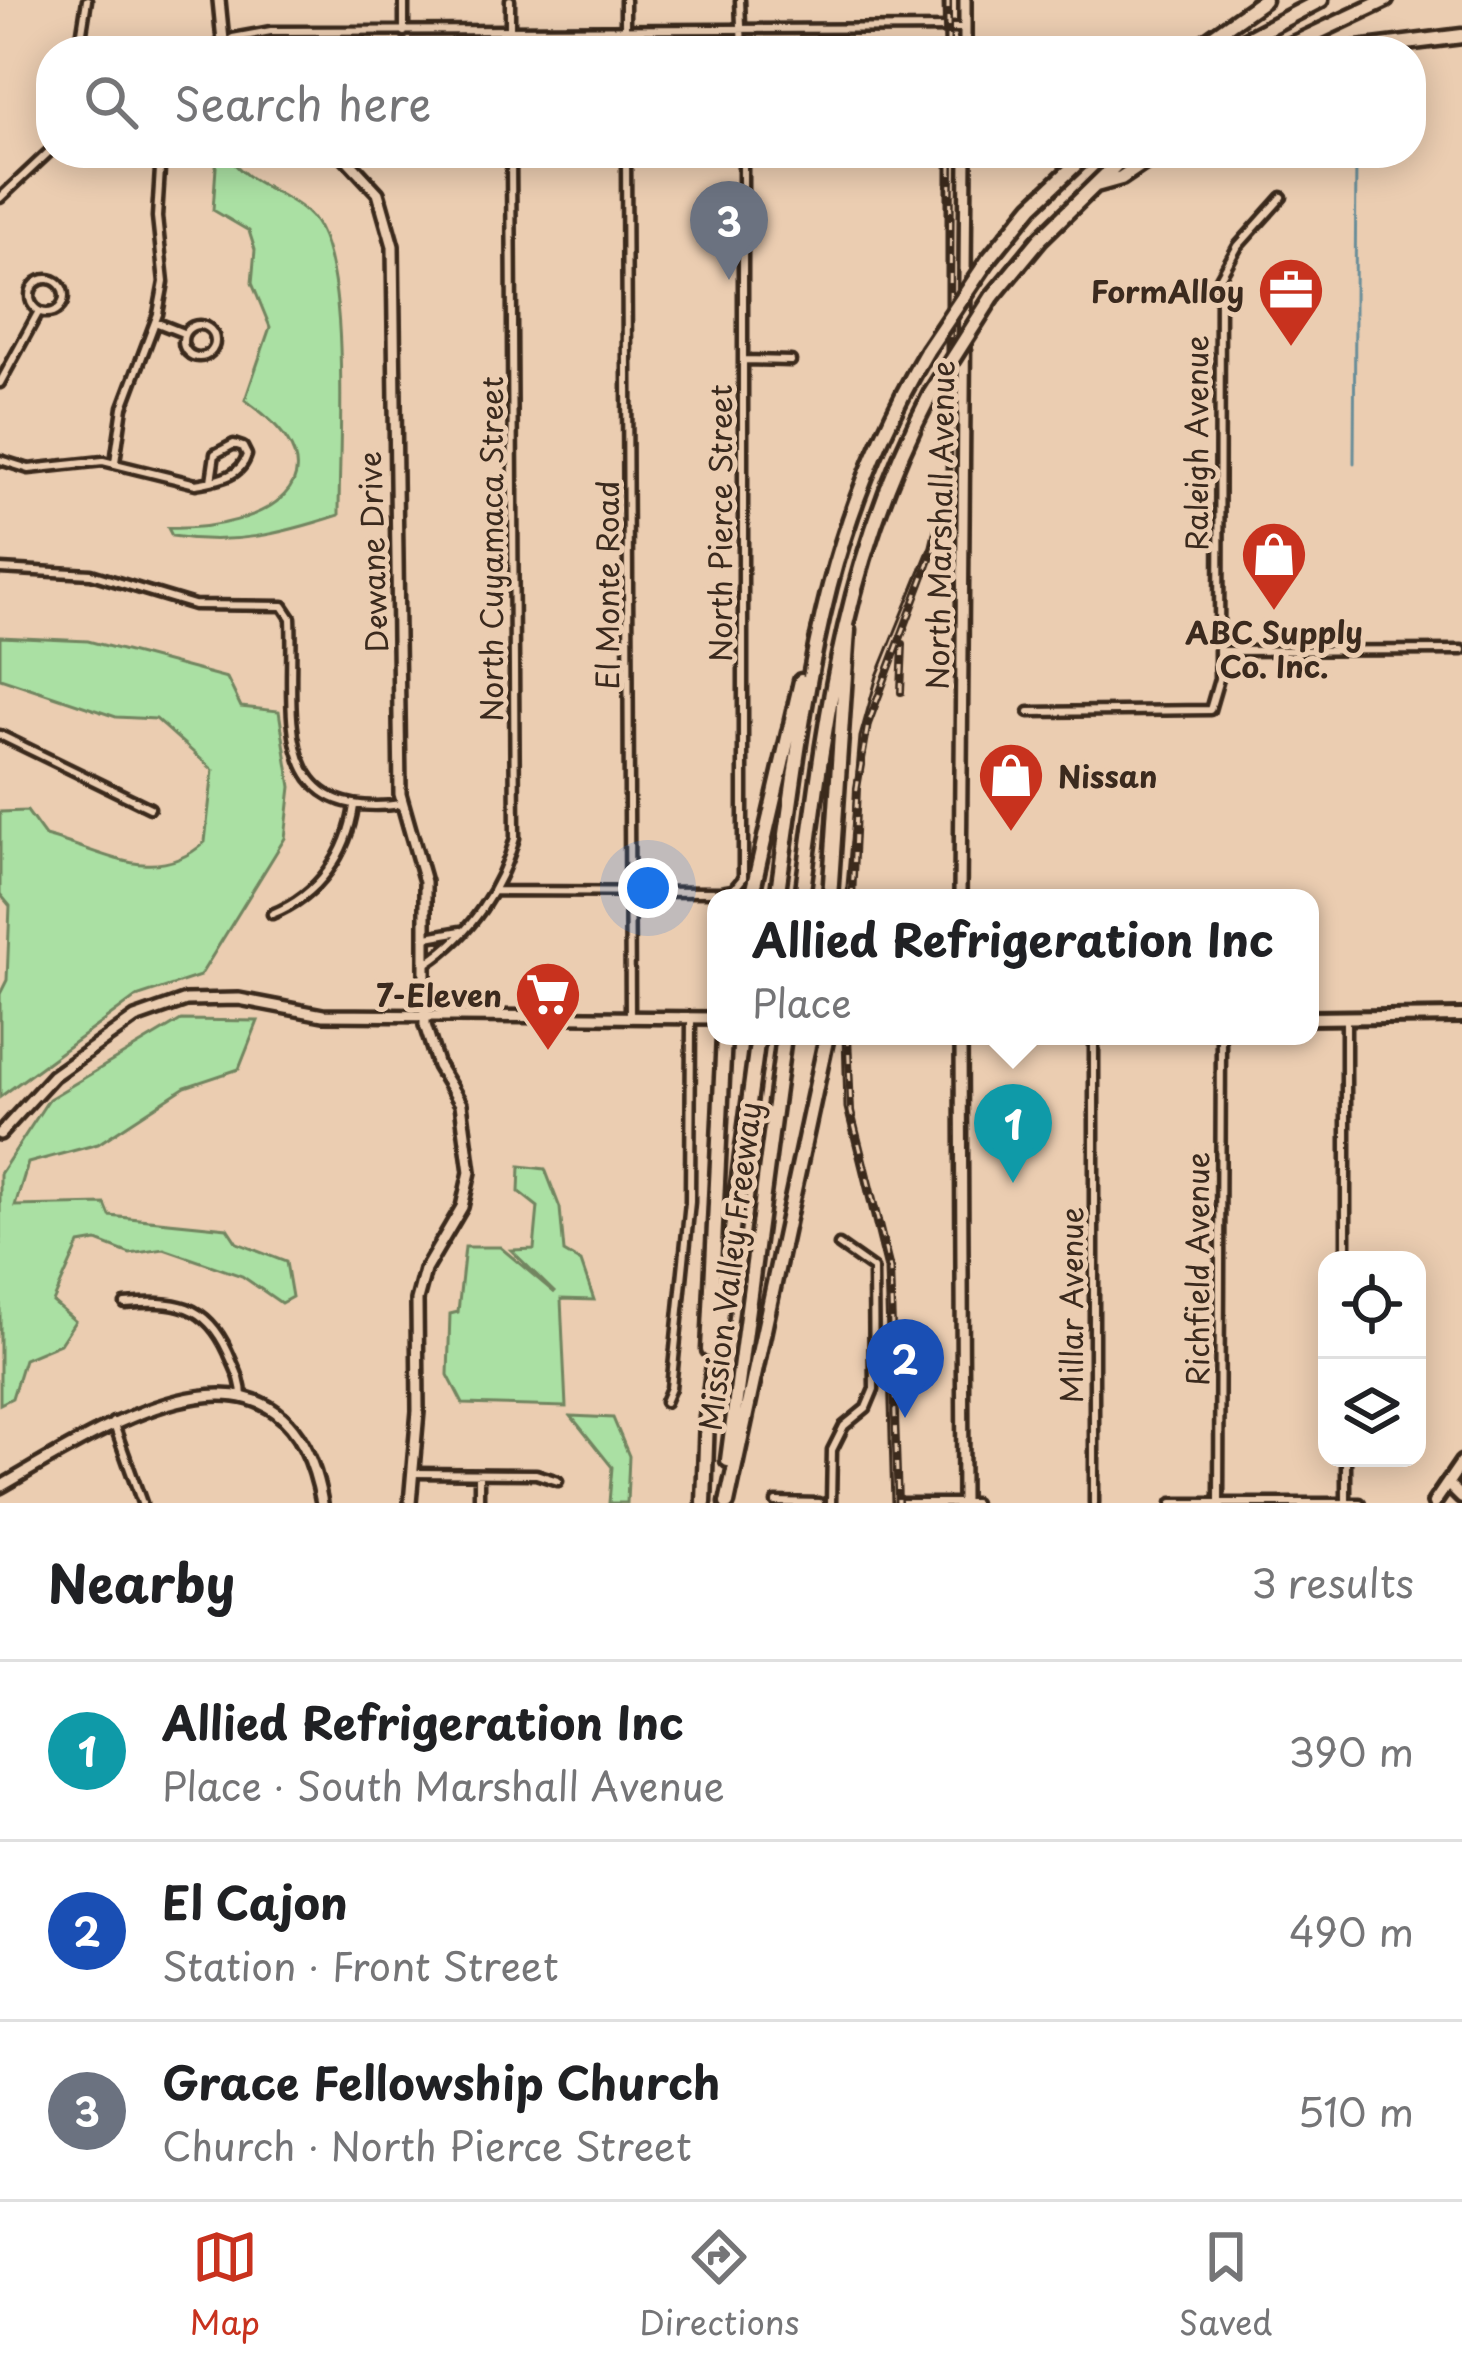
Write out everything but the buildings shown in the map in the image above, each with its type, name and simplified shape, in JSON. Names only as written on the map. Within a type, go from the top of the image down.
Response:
[{"type":"highway","points":[[1213,36],[1264,0]]},
{"type":"highway","points":[[1253,36],[1321,0]]},
{"type":"highway","points":[[1310,36],[1386,0]]},
{"type":"highway","points":[[1426,40],[1462,36]]},
{"type":"highway","points":[[753,889],[812,646],[855,494],[927,351],[988,260],[1072,168]]},
{"type":"highway","points":[[803,889],[831,685],[851,590],[904,444],[992,298],[1112,168]]},
{"type":"highway","points":[[1090,188],[1135,168]]},
{"type":"highway","points":[[831,889],[851,590]]},
{"type":"highway","points":[[778,889],[812,646]]},
{"type":"highway","points":[[707,1417],[724,1045]]},
{"type":"highway","name":"Mission Valley Freeway","points":[[704,1503],[707,1417],[757,1045]]},
{"type":"highway","name":"Mission Valley Freeway","points":[[726,1503],[783,1045]]},
{"type":"highway","points":[[726,1503],[825,1045]]},
{"type":"main road","points":[[219,0],[220,36]]},
{"type":"main road","points":[[965,0],[965,36]]},
{"type":"main road","name":"Dewane Drive","points":[[355,168],[378,193],[394,246],[392,451],[402,804],[422,860],[426,964]]},
{"type":"main road","name":"North Marshall Avenue","points":[[960,889],[966,168]]},
{"type":"main road","points":[[410,1503],[417,1300],[425,1270],[462,1208],[470,1172],[461,1105],[439,1066],[424,1015],[426,964]]},
{"type":"main road","points":[[0,1135],[53,1076],[135,1018],[172,1003],[226,997],[322,1015],[707,1018]]},
{"type":"main road","points":[[1319,1018],[1462,1016]]},
{"type":"main road","points":[[961,1045],[963,1503]]},
{"type":"main road","points":[[0,1487],[113,1422],[169,1400],[242,1398],[272,1411],[296,1432],[312,1459],[322,1503]]},
{"type":"main road","points":[[1434,1503],[1462,1462]]},
{"type":"main road","points":[[1448,1484],[1462,1498],[1453,1503]]},
{"type":"street","points":[[82,36],[87,0]]},
{"type":"street","points":[[404,0],[404,32]]},
{"type":"street","points":[[510,0],[510,36]]},
{"type":"street","points":[[625,0],[625,36]]},
{"type":"street","points":[[740,0],[741,36]]},
{"type":"street","points":[[257,36],[271,31],[965,28]]},
{"type":"street","points":[[0,198],[36,164]]},
{"type":"street","points":[[115,463],[123,407],[155,322],[164,282],[157,217],[160,168]]},
{"type":"street","name":"North Cuyamaca Street","points":[[426,964],[465,931],[494,891],[515,838],[511,168]]},
{"type":"street","name":"El Monte Road","points":[[626,168],[630,1017]]},
{"type":"street","name":"North Pierce Street","points":[[734,889],[743,878],[743,168]]},
{"type":"street","points":[[0,182],[8,190]]},
{"type":"street","name":"Raleigh Avenue","points":[[1029,712],[1210,710],[1219,679],[1220,278],[1238,246],[1282,197]]},
{"type":"street","points":[[52,277],[64,293],[52,313],[38,313],[28,301],[41,279],[52,277]]},
{"type":"street","points":[[0,383],[38,313]]},
{"type":"street","points":[[155,322],[183,333],[196,326],[212,333],[217,348],[206,356],[191,352],[183,344],[183,333]]},
{"type":"street","points":[[744,360],[791,361]]},
{"type":"street","points":[[0,460],[28,469],[115,463],[185,483],[211,481],[240,470],[248,455],[243,447],[234,445],[215,454],[211,481]]},
{"type":"street","points":[[0,569],[91,574],[194,604],[276,604],[288,610],[292,736],[313,784],[355,806],[402,804]]},
{"type":"street","points":[[1219,650],[1462,650]]},
{"type":"street","points":[[0,735],[150,808]]},
{"type":"street","points":[[272,914],[304,897],[328,873],[351,827],[355,806]]},
{"type":"street","points":[[494,891],[632,892]]},
{"type":"street","name":"North Pierce Street","points":[[632,892],[707,891]]},
{"type":"street","points":[[426,937],[465,931]]},
{"type":"street","points":[[665,1402],[671,1388],[690,1202],[691,1017]]},
{"type":"street","points":[[1346,1018],[1346,1251]]},
{"type":"street","name":"Millar Avenue","points":[[1094,1045],[1094,1503]]},
{"type":"street","name":"Richfield Avenue","points":[[1219,1503],[1220,1045]]},
{"type":"street","points":[[831,1503],[832,1450],[844,1426],[866,1408],[874,1389],[874,1269],[839,1245]]},
{"type":"street","points":[[125,1304],[172,1301],[212,1320],[242,1379],[242,1398]]},
{"type":"street","points":[[113,1422],[142,1503]]},
{"type":"street","points":[[1346,1467],[1346,1503]]},
{"type":"street","points":[[412,1473],[536,1474],[558,1481]]},
{"type":"street","points":[[479,1474],[479,1503]]},
{"type":"street","points":[[776,1502],[820,1503]]},
{"type":"street","points":[[901,1503],[974,1503]]},
{"type":"street","points":[[1172,1503],[1360,1503]]},
{"type":"green space","points":[[216,168],[239,168],[299,206],[319,228],[335,288],[341,409],[339,515],[276,533],[215,540],[172,536],[168,528],[203,527],[264,510],[284,495],[295,476],[294,454],[278,428],[245,400],[270,327],[252,283],[255,250],[249,231],[213,210]]},
{"type":"green space","points":[[0,637],[88,641],[227,678],[241,707],[279,711],[291,787],[285,838],[200,976],[136,997],[0,1097],[0,994],[7,980],[10,906],[0,894],[0,812],[27,811],[45,836],[108,857],[167,863],[205,842],[213,770],[156,719],[116,717],[0,678]]},
{"type":"green space","points":[[181,1020],[258,1021],[239,1069],[185,1087],[98,1144],[28,1163],[15,1206],[105,1204],[110,1216],[227,1228],[237,1243],[286,1262],[292,1297],[281,1303],[242,1276],[164,1249],[130,1254],[97,1241],[79,1244],[53,1302],[75,1321],[60,1344],[24,1359],[12,1398],[0,1404],[0,1174],[49,1099]]},
{"type":"green space","points":[[520,1166],[545,1169],[560,1208],[564,1252],[581,1262],[594,1300],[561,1299],[566,1407],[463,1404],[448,1375],[450,1314],[458,1312],[465,1247],[500,1247],[555,1293],[511,1250],[534,1249],[538,1207],[519,1192]]},
{"type":"green space","points":[[571,1416],[613,1418],[629,1456],[627,1503],[609,1503],[612,1467]]},
{"type":"waterway","points":[[1354,463],[1356,168]]},
{"type":"tram line","points":[[943,0],[944,36]]},
{"type":"tram line","points":[[847,889],[860,737],[877,676],[930,546],[946,477],[946,168]]},
{"type":"tram line","points":[[843,1045],[845,1108],[885,1269],[892,1503]]},
{"type":"railway","points":[[948,0],[948,36]]},
{"type":"railway","points":[[852,889],[857,788],[868,724],[935,546],[949,490],[951,168]]},
{"type":"railway","points":[[901,692],[903,644]]},
{"type":"railway","points":[[848,1045],[851,1112],[890,1269],[898,1503]]},
{"type":"place","name":"Grace Fellowship Church","points":[[729,280]]},
{"type":"place","name":"FormAlloy","points":[[1291,349]]},
{"type":"place","name":"ABC Supply Co. Inc.","points":[[1274,613]]},
{"type":"place","name":"Nissan","points":[[1011,834]]},
{"type":"place","name":"7-Eleven","points":[[548,1053]]},
{"type":"place","name":"Allied Refrigeration Inc","points":[[1013,1183]]},
{"type":"place","name":"El Cajon","points":[[905,1418]]}]
